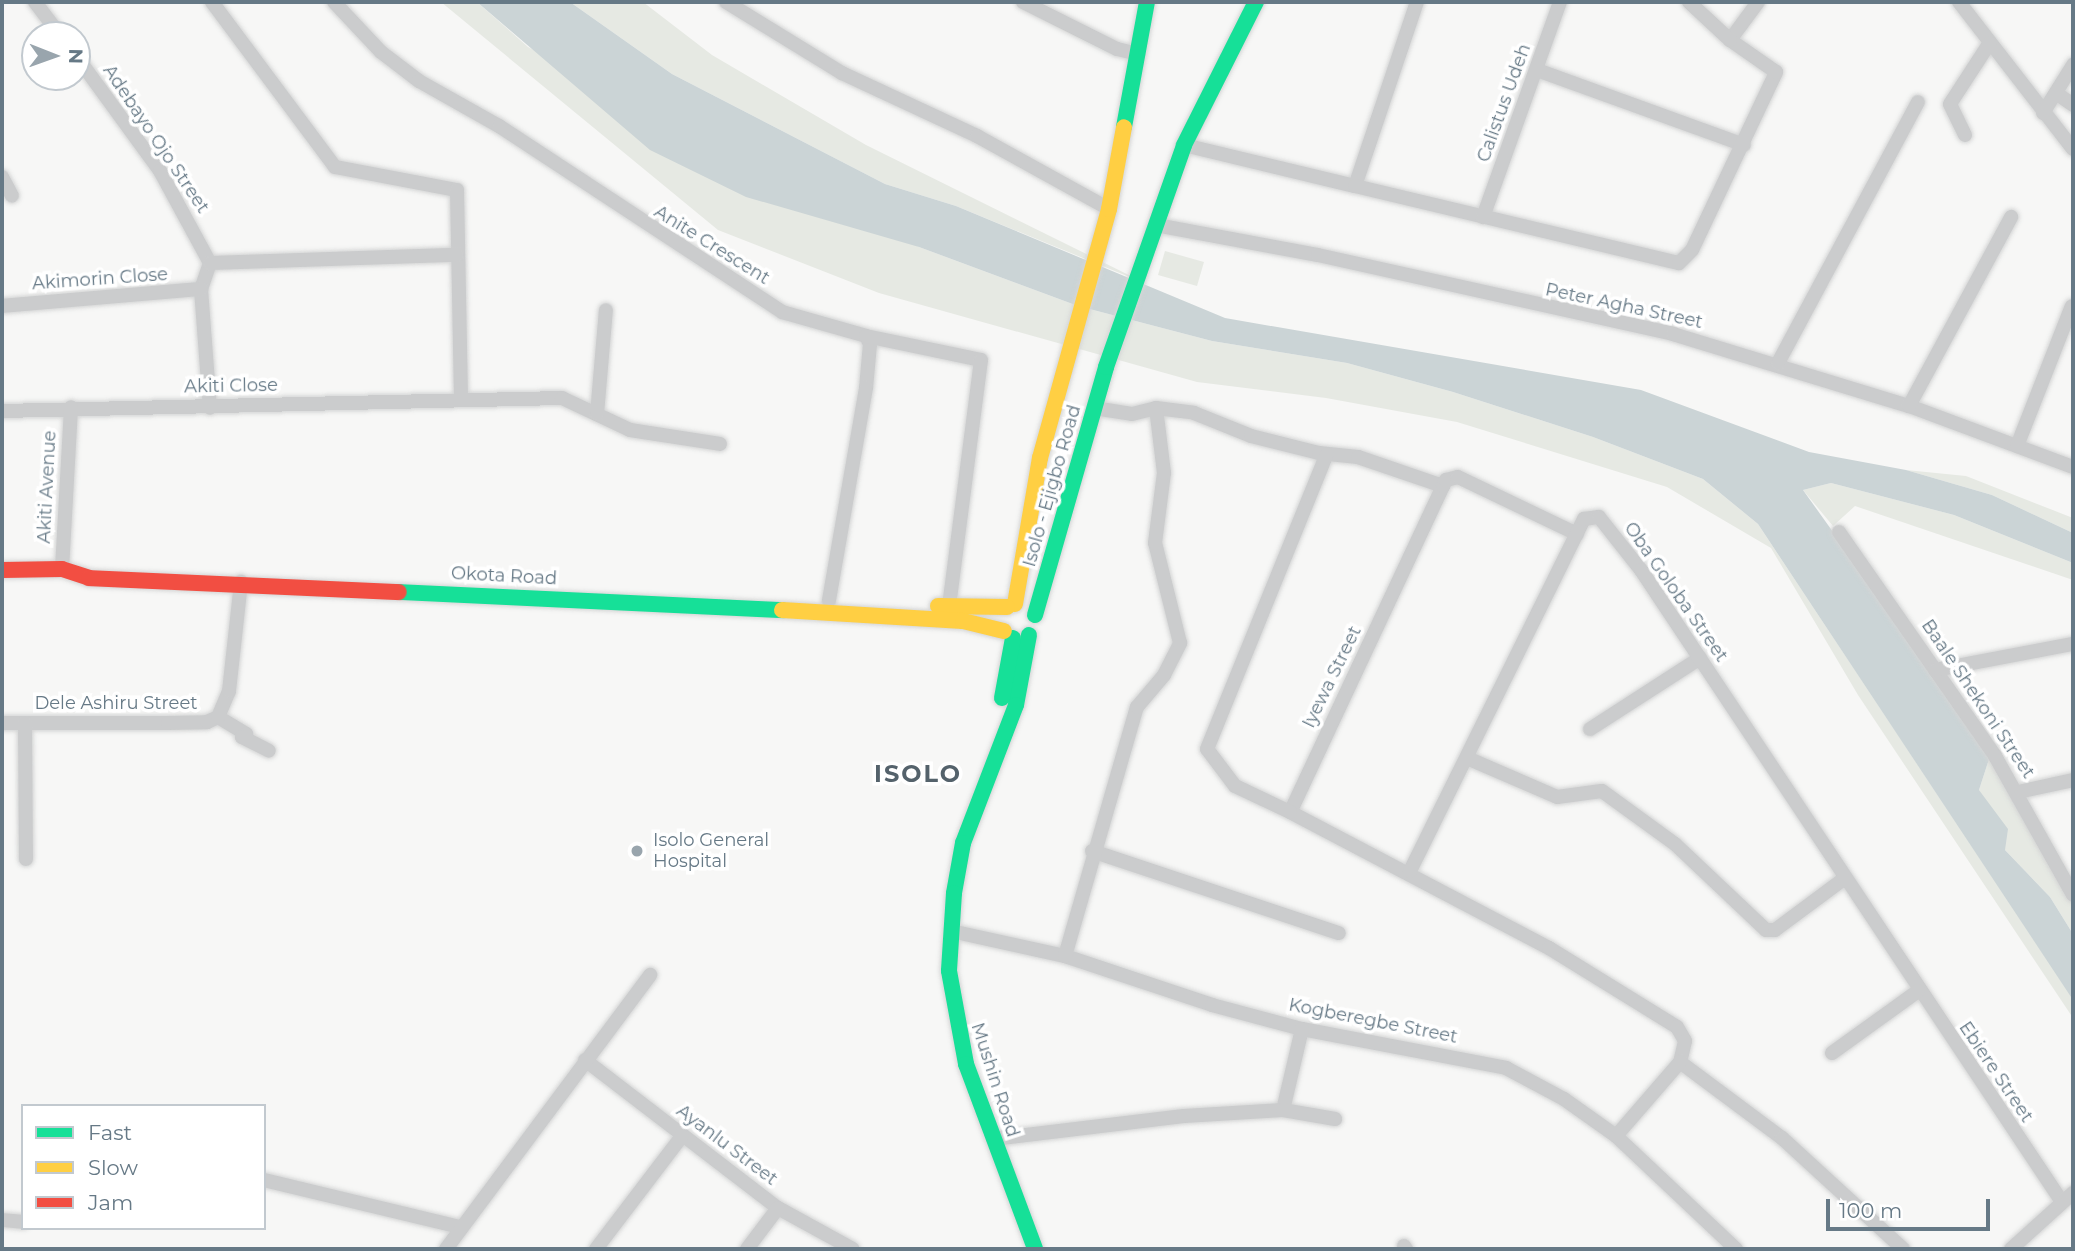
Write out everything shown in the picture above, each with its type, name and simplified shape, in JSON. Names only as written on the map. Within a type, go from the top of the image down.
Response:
[{"type":"main road","points":[[1105,216],[1147,2]]},
{"type":"main road","points":[[1153,231],[1184,145],[1256,2]]},
{"type":"main road","name":"Isolo - Ejigbo Road","points":[[1105,216],[1040,458],[1011,606],[1001,621],[1015,635],[1035,615],[1106,367],[1153,231]]},
{"type":"main road","points":[[62,569],[89,566],[362,575],[949,607],[1025,604],[1035,615]]},
{"type":"main road","name":"Okota Road","points":[[2,570],[62,569],[89,578],[241,582],[907,616],[1015,635]]},
{"type":"main road","name":"Mushin Road","points":[[1015,635],[1016,705],[963,843],[951,931],[954,1019],[993,1139],[1035,1249]]},
{"type":"main road","name":"Mushin Road","points":[[1015,635],[1002,701],[967,795],[944,879],[939,943],[945,1021],[954,1066],[1024,1249]]},
{"type":"street","points":[[35,2],[49,21]]},
{"type":"street","points":[[212,2],[335,167],[457,190],[461,398]]},
{"type":"street","name":"Anite Crescent","points":[[334,2],[381,52],[419,81],[499,126],[782,312],[866,336],[981,360],[949,607]]},
{"type":"street","points":[[726,2],[842,73],[977,136],[1105,216]]},
{"type":"street","points":[[1023,2],[1117,49],[1138,54]]},
{"type":"street","points":[[1355,186],[1417,2]]},
{"type":"street","name":"Calistus Udeh","points":[[1483,217],[1560,2]]},
{"type":"street","points":[[1184,145],[1679,263],[1692,250],[1744,145],[1776,72],[1730,40],[1689,2]]},
{"type":"street","points":[[1730,40],[1758,2]]},
{"type":"street","points":[[1959,2],[2073,149]]},
{"type":"street","points":[[1965,135],[1950,104],[1989,44]]},
{"type":"street","points":[[2043,113],[2073,65]]},
{"type":"street","points":[[1537,70],[1744,145]]},
{"type":"street","name":"Adebayo Ojo Street","points":[[91,76],[160,171],[209,263]]},
{"type":"street","points":[[2056,93],[2073,105]]},
{"type":"street","points":[[1778,363],[1918,102]]},
{"type":"street","points":[[2,177],[12,195]]},
{"type":"street","points":[[1909,406],[2011,217]]},
{"type":"street","name":"Peter Agha Street","points":[[1153,231],[1318,255],[1672,334],[1778,363],[1909,406],[2073,467]]},
{"type":"street","points":[[210,408],[201,289],[209,263],[457,255]]},
{"type":"street","name":"Akimorin Close","points":[[2,306],[201,289]]},
{"type":"street","points":[[2017,446],[2072,306]]},
{"type":"street","points":[[597,414],[606,310]]},
{"type":"street","points":[[829,601],[866,388],[870,344],[866,336]]},
{"type":"street","name":"Akiti Close","points":[[2,411],[71,407],[210,408],[461,398],[562,398],[631,430],[720,444]]},
{"type":"street","name":"Akiti Avenue","points":[[62,569],[71,407]]},
{"type":"street","points":[[1094,408],[1132,414],[1156,408],[1194,413],[1251,436],[1327,454],[1358,457],[1443,486],[1446,480],[1458,477],[1577,534],[1410,871]]},
{"type":"street","points":[[1065,956],[1092,851],[1121,772],[1137,706],[1164,675],[1180,643],[1155,543],[1164,473],[1156,408]]},
{"type":"street","points":[[1327,454],[1207,749],[1235,786],[1410,871],[1571,961],[1677,1027],[1685,1041],[1680,1062],[1616,1136]]},
{"type":"street","name":"Iyewa Street","points":[[1290,812],[1443,486]]},
{"type":"street","name":"Oba Goloba Street","points":[[1577,534],[1590,515],[1599,517],[1641,570],[1900,961]]},
{"type":"street","name":"Baale Shekoni Street","points":[[1839,532],[2018,792],[2073,895]]},
{"type":"street","name":"Dele Ashiru Street","points":[[2,723],[194,723],[218,717],[229,691],[241,582]]},
{"type":"street","points":[[1935,670],[2073,644]]},
{"type":"street","points":[[1590,729],[1700,658]]},
{"type":"street","points":[[218,717],[246,734],[242,737],[269,751]]},
{"type":"street","points":[[25,723],[26,859]]},
{"type":"street","points":[[1467,758],[1557,797],[1602,791],[1675,844],[1766,930],[1775,930],[1845,878]]},
{"type":"street","points":[[2018,792],[2073,780]]},
{"type":"street","points":[[1092,851],[1339,933]]},
{"type":"street","name":"Kogberegbe Street","points":[[951,931],[1065,956],[1212,1005],[1302,1029],[1506,1068],[1564,1099],[1616,1136],[1736,1249]]},
{"type":"street","name":"Ebiere Street","points":[[1900,961],[2069,1198]]},
{"type":"street","points":[[446,1249],[650,975]]},
{"type":"street","points":[[1832,1053],[1919,991]]},
{"type":"street","points":[[1283,1110],[1302,1029]]},
{"type":"street","name":"Ayanlu Street","points":[[585,1060],[778,1208],[853,1249]]},
{"type":"street","points":[[1680,1062],[1782,1138],[1903,1249]]},
{"type":"street","points":[[993,1139],[1119,1121],[1283,1110],[1335,1119]]},
{"type":"street","points":[[596,1249],[682,1136]]},
{"type":"street","points":[[266,1180],[460,1227]]},
{"type":"street","points":[[2011,1249],[2069,1198]]},
{"type":"street","points":[[747,1249],[778,1208]]},
{"type":"street","points":[[2,1220],[21,1222]]},
{"type":"shaded area","points":[[441,2],[477,2],[528,47],[919,247],[1078,306],[1212,341],[1347,363],[1453,392],[1593,437],[1703,479],[1758,524],[2073,999],[2073,1018],[1858,695],[1771,548],[1667,487],[1457,422],[1326,398],[1197,382],[879,293],[718,230]]},
{"type":"shaded area","points":[[477,2],[570,2],[672,74],[885,184],[956,206],[1225,318],[1641,390],[1809,452],[1906,470],[1992,495],[2073,533],[2073,563],[1954,515],[1831,483],[1803,490],[1991,753],[1979,790],[2008,829],[2005,850],[2050,897],[2073,934],[2073,1000],[1758,524],[1703,479],[1593,437],[1453,392],[1347,363],[1212,341],[1078,306],[919,247],[746,197],[650,150]]},
{"type":"shaded area","points":[[570,2],[643,2],[712,55],[866,145],[1149,285],[956,206],[885,184],[672,74]]},
{"type":"shaded area","points":[[1165,251],[1204,262],[1197,286],[1158,275]]},
{"type":"shaded area","points":[[1906,470],[1966,476],[2073,518],[2073,533],[1992,495]]},
{"type":"shaded area","points":[[1831,483],[1954,515],[2073,563],[2073,580],[1855,506],[1833,526],[1803,490]]},
{"type":"shaded area","points":[[1991,753],[2073,882],[2073,934],[2050,897],[2005,850],[1979,790]]},
{"type":"traffic: fast","points":[[1124,127],[1147,2]]},
{"type":"traffic: fast","points":[[1035,615],[1106,367],[1184,145],[1256,2]]},
{"type":"traffic: fast","points":[[399,592],[782,610]]},
{"type":"traffic: fast","points":[[1029,635],[1016,705],[963,843],[954,893],[949,971],[966,1064],[1035,1249]]},
{"type":"traffic: fast","points":[[1002,698],[1013,638]]},
{"type":"traffic: slow","points":[[1015,604],[1040,458],[1109,209],[1124,127]]},
{"type":"traffic: slow","points":[[938,606],[1007,607]]},
{"type":"traffic: slow","points":[[782,610],[963,621],[1004,631]]},
{"type":"traffic: jam","points":[[2,570],[62,569],[89,578],[399,592]]},
{"type":"place","name":"Isolo General Hospital","points":[[637,851]]},
{"type":"district","name":"ISOLO","points":[[918,774]]}]
